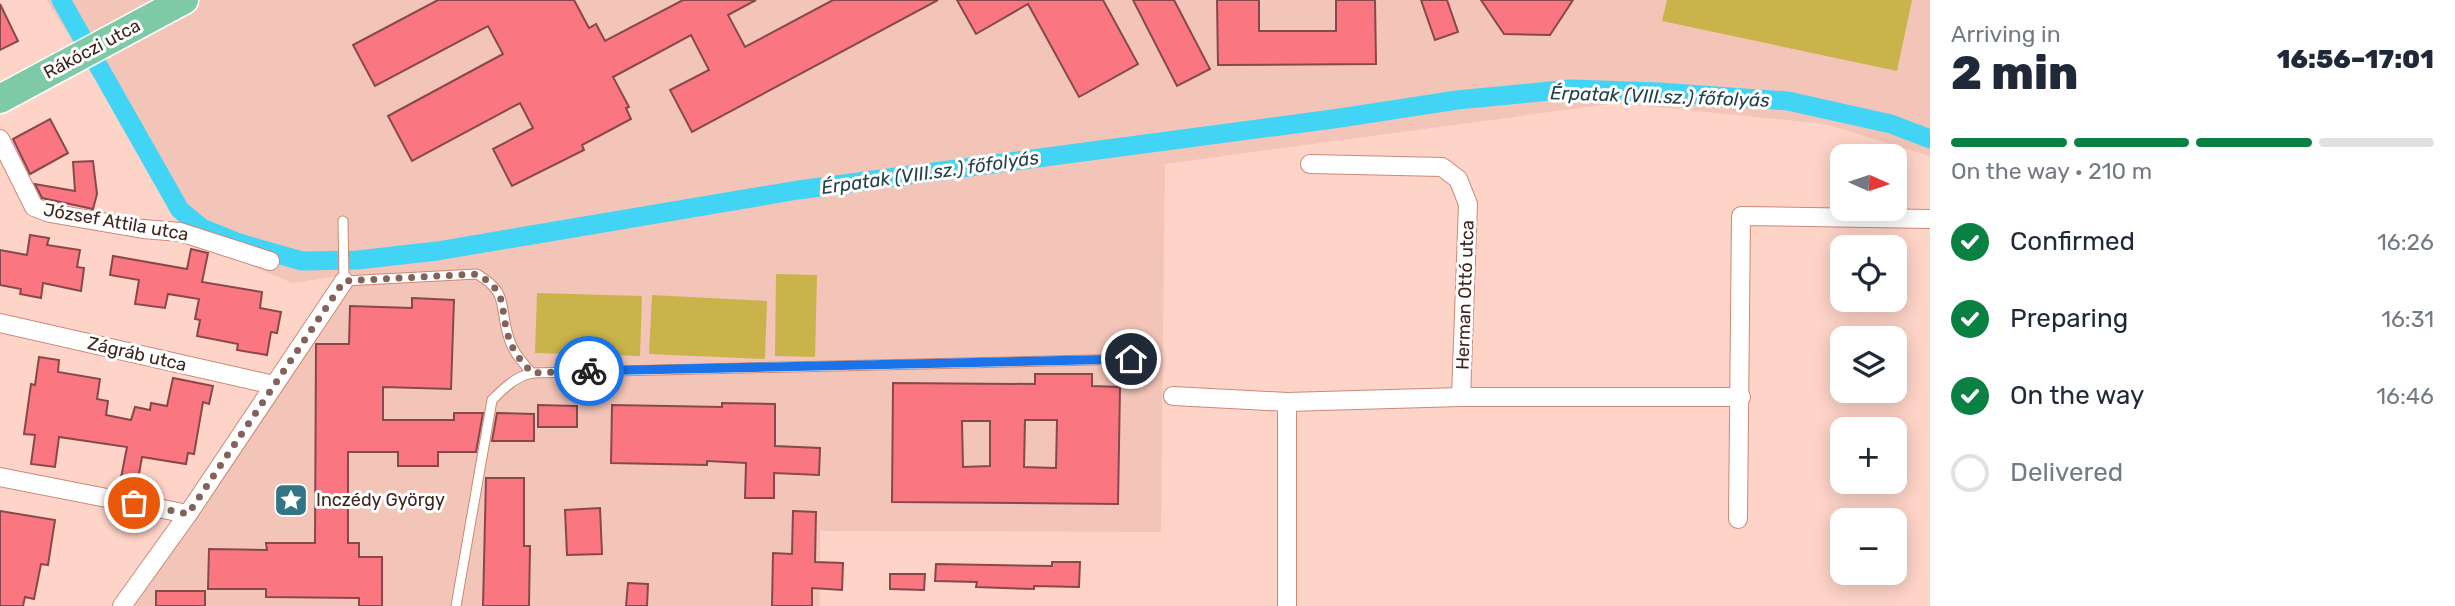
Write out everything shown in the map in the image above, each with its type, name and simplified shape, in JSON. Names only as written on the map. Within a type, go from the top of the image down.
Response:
[{"type":"main road","name":"Rákóczi utca","points":[[0,100],[184,0]]},
{"type":"street","name":"József Attila utca","points":[[0,139],[34,207],[50,213],[143,229],[180,232],[270,261]]},
{"type":"street","name":"Herman Ottó utca","points":[[1310,164],[1442,167],[1458,179],[1468,204],[1461,397]]},
{"type":"street","points":[[1738,519],[1741,216],[1930,219]]},
{"type":"street","points":[[121,606],[188,514],[344,281]]},
{"type":"street","name":"Zágráb utca","points":[[0,323],[274,385]]},
{"type":"street","points":[[1173,396],[1287,402],[1461,397],[1741,397]]},
{"type":"street","points":[[1287,402],[1287,606]]},
{"type":"street","points":[[0,477],[188,514]]},
{"type":"lane","points":[[343,221],[344,281],[477,274],[494,284],[503,304],[507,335],[515,354],[532,373]]},
{"type":"lane","points":[[456,606],[492,400],[506,386],[523,375],[1131,359]]},
{"type":"shaded area","points":[[47,0],[1930,0],[1930,156],[1908,149],[1908,144],[1891,144],[1825,124],[1617,103],[1165,164],[1161,532],[820,531],[820,606],[135,606],[355,274],[292,283],[194,242]]},
{"type":"shaded area","points":[[1667,0],[1912,0],[1897,71],[1662,21]]},
{"type":"shaded area","points":[[776,274],[817,275],[815,357],[775,356]]},
{"type":"shaded area","points":[[537,293],[642,296],[640,356],[535,353]]},
{"type":"shaded area","points":[[652,295],[767,301],[765,359],[649,354]]},
{"type":"building","points":[[438,0],[574,0],[589,28],[596,24],[605,41],[683,0],[756,0],[728,15],[745,47],[833,0],[938,0],[692,132],[670,90],[709,70],[691,35],[613,77],[629,107],[626,108],[631,119],[582,145],[584,150],[512,186],[493,149],[533,128],[520,103],[412,161],[388,116],[503,54],[488,26],[375,86],[353,45]]},
{"type":"building","points":[[957,0],[1103,0],[1138,64],[1079,97],[1028,4],[976,34]]},
{"type":"building","points":[[1133,0],[1174,0],[1210,69],[1177,86]]},
{"type":"building","points":[[1217,0],[1259,0],[1259,31],[1336,31],[1336,0],[1375,0],[1376,64],[1218,65]]},
{"type":"building","points":[[1421,0],[1447,0],[1458,32],[1435,40]]},
{"type":"building","points":[[1481,0],[1573,0],[1550,35],[1504,34]]},
{"type":"building","points":[[0,4],[18,41],[0,50]]},
{"type":"building","points":[[50,119],[68,153],[30,174],[13,139]]},
{"type":"building","points":[[93,161],[97,194],[93,209],[42,198],[35,184],[75,191],[73,162]]},
{"type":"building","points":[[30,235],[49,238],[47,245],[80,250],[77,267],[84,268],[81,291],[43,283],[41,298],[20,294],[21,289],[0,285],[0,250],[27,255]]},
{"type":"building","points":[[191,249],[208,253],[202,282],[262,292],[260,308],[281,312],[277,333],[271,332],[267,355],[237,350],[238,344],[197,336],[200,320],[195,319],[199,299],[168,294],[165,308],[135,304],[139,280],[110,275],[113,256],[187,269]]},
{"type":"building","points":[[412,298],[454,300],[451,389],[383,387],[383,420],[454,420],[454,413],[483,413],[476,452],[438,452],[438,466],[398,466],[398,452],[348,452],[348,543],[359,543],[359,557],[382,557],[382,606],[359,606],[359,598],[266,597],[266,589],[208,589],[209,549],[267,550],[266,543],[315,543],[316,344],[349,344],[350,306],[412,308]]},
{"type":"building","points":[[39,357],[59,360],[58,372],[100,379],[97,399],[108,401],[106,415],[131,420],[135,407],[150,410],[151,403],[167,406],[173,378],[213,386],[209,404],[203,402],[194,454],[188,453],[186,464],[142,457],[136,491],[119,488],[127,447],[59,437],[55,467],[31,464],[35,435],[24,434],[31,384],[35,385]]},
{"type":"building","points":[[1035,374],[1092,374],[1092,386],[1120,387],[1118,504],[892,502],[893,383],[1035,384]],"holes":[[[1025,420],[1057,420],[1056,468],[1024,467]],[[962,421],[990,421],[990,466],[963,467]]]},
{"type":"building","points":[[722,403],[775,404],[775,446],[820,448],[819,475],[774,473],[774,498],[745,498],[746,463],[611,463],[612,405],[722,407]]},
{"type":"building","points":[[538,405],[577,406],[577,427],[538,427]]},
{"type":"building","points":[[497,413],[534,414],[534,441],[492,441]]},
{"type":"building","points":[[486,478],[524,478],[524,546],[530,546],[529,606],[483,606]]},
{"type":"building","points":[[600,508],[602,554],[567,555],[565,510]]},
{"type":"building","points":[[0,511],[55,520],[48,565],[41,564],[34,599],[25,597],[23,606],[0,606]]},
{"type":"building","points":[[793,511],[816,512],[815,562],[843,563],[842,590],[812,588],[812,606],[772,606],[773,553],[792,554]]},
{"type":"building","points":[[1052,562],[1080,562],[1079,587],[976,587],[977,582],[935,581],[936,564],[1052,566]]},
{"type":"building","points":[[890,574],[925,574],[924,590],[890,589]]},
{"type":"building","points":[[628,583],[648,584],[647,606],[626,606]]},
{"type":"building","points":[[156,591],[205,591],[205,606],[156,606]]},
{"type":"waterway","name":"Érpatak (VIII.sz.) főfolyás","points":[[61,0],[180,210],[202,228],[239,243],[302,261],[358,260],[437,251],[798,190],[1457,100],[1571,89],[1788,101],[1891,124],[1930,139]]},
{"type":"way so far","points":[[134,503],[188,514],[344,281],[477,274],[494,284],[503,304],[507,335],[515,354],[532,373],[589,371]]},
{"type":"place","name":"Inczédy György","points":[[291,500]]},
{"type":"route","points":[[589,371],[1131,359]]}]
